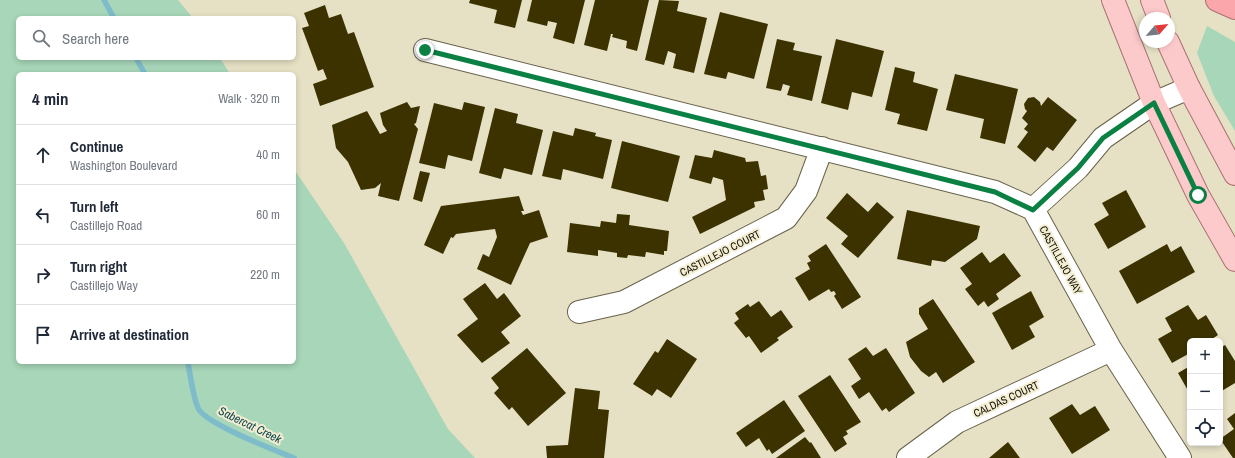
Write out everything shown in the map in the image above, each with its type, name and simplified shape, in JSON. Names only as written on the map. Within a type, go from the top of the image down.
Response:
[{"type":"highway","points":[[1217,0],[1235,8]]},
{"type":"main road","points":[[1113,0],[1154,103],[1198,195],[1235,260]]},
{"type":"main road","points":[[1152,0],[1157,12]]},
{"type":"main road","points":[[1171,48],[1189,88],[1235,174]]},
{"type":"street","points":[[425,50],[995,192],[1033,210],[1078,168],[1103,138],[1154,103],[1189,88]]},
{"type":"street","name":"CASTILLEJO COURT","points":[[580,312],[624,302],[786,218],[806,191],[822,148]]},
{"type":"street","name":"CASTILLEJO WAY","points":[[1033,210],[1111,350],[1180,458]]},
{"type":"street","name":"CALDAS COURT","points":[[908,458],[957,422],[1111,350]]},
{"type":"green space","points":[[0,0],[178,0],[191,16],[16,16],[16,60],[221,60],[229,72],[16,72],[16,364],[296,364],[296,172],[344,243],[448,429],[475,458],[0,458]]},
{"type":"green space","points":[[1207,26],[1235,42],[1235,131],[1214,96],[1197,53]]},
{"type":"building","points":[[470,0],[522,0],[515,28],[494,23],[497,10],[469,3]]},
{"type":"building","points":[[532,0],[585,0],[574,44],[553,38],[557,23],[548,21],[547,26],[527,21]]},
{"type":"building","points":[[595,0],[649,0],[637,51],[626,48],[627,41],[612,37],[613,34],[611,34],[607,51],[584,45]]},
{"type":"building","points":[[659,0],[679,1],[677,11],[707,18],[694,73],[673,68],[676,54],[668,51],[664,65],[645,60]]},
{"type":"building","points":[[325,5],[329,18],[341,14],[348,34],[354,32],[374,87],[320,106],[313,84],[327,79],[323,69],[318,71],[302,28],[309,26],[304,13]]},
{"type":"building","points":[[720,12],[768,24],[754,79],[728,72],[726,79],[704,74]]},
{"type":"building","points":[[777,39],[795,43],[793,50],[822,56],[812,101],[787,95],[790,86],[783,84],[781,91],[766,88]]},
{"type":"building","points":[[836,39],[884,51],[872,97],[852,92],[848,110],[821,103]]},
{"type":"building","points":[[895,67],[915,72],[913,82],[938,89],[927,131],[897,124],[900,114],[885,110]]},
{"type":"building","points":[[955,74],[1018,89],[1005,144],[980,138],[984,119],[946,110]]},
{"type":"building","points":[[1034,97],[1040,102],[1041,106],[1048,97],[1077,120],[1053,151],[1047,147],[1035,162],[1017,147],[1028,132],[1024,129],[1028,124],[1022,118],[1027,111],[1024,104],[1028,98]]},
{"type":"building","points":[[407,102],[411,108],[420,106],[416,123],[414,124],[418,129],[399,201],[378,196],[381,183],[375,188],[361,190],[348,162],[336,148],[332,125],[367,111],[380,134],[387,131],[383,125],[380,113]]},
{"type":"building","points":[[464,102],[485,107],[472,161],[448,155],[445,169],[419,163],[434,103],[462,110]]},
{"type":"building","points":[[495,108],[518,114],[516,123],[543,130],[532,175],[504,168],[501,179],[479,173]]},
{"type":"building","points":[[575,128],[596,133],[595,136],[612,140],[603,179],[563,169],[561,180],[542,176],[553,131],[573,136]]},
{"type":"building","points":[[622,141],[680,156],[668,202],[611,188]]},
{"type":"building","points":[[714,150],[745,158],[746,162],[758,161],[761,176],[766,175],[768,189],[763,190],[765,200],[754,202],[755,207],[700,234],[692,217],[726,200],[723,180],[713,177],[711,184],[689,178],[695,155],[712,158]]},
{"type":"building","points":[[420,171],[430,173],[422,202],[413,199]]},
{"type":"building","points":[[1126,190],[1146,227],[1108,249],[1094,224],[1109,215],[1102,203]]},
{"type":"building","points":[[847,193],[868,212],[877,202],[894,217],[858,258],[841,244],[848,236],[826,218]]},
{"type":"building","points":[[519,196],[524,211],[521,211],[523,215],[539,210],[548,237],[530,243],[511,285],[477,269],[483,254],[489,257],[497,237],[495,229],[456,234],[453,238],[451,237],[443,254],[424,245],[441,206]]},
{"type":"building","points":[[907,210],[980,226],[977,239],[945,262],[932,260],[931,266],[897,259]]},
{"type":"building","points":[[617,214],[630,215],[629,225],[669,231],[667,251],[664,251],[664,255],[646,252],[645,257],[628,255],[627,258],[617,257],[617,253],[598,250],[598,256],[567,252],[570,223],[600,227],[601,221],[616,223]]},
{"type":"building","points":[[826,244],[861,297],[842,309],[834,296],[836,294],[834,291],[831,292],[829,289],[809,301],[795,278],[810,269],[807,263],[811,261],[808,256]]},
{"type":"building","points":[[1167,244],[1171,252],[1181,246],[1195,272],[1137,304],[1119,271]]},
{"type":"building","points":[[982,252],[990,263],[1004,253],[1021,276],[996,294],[999,299],[988,307],[984,301],[978,306],[965,289],[972,284],[960,268]]},
{"type":"building","points":[[485,283],[497,299],[504,293],[521,316],[501,332],[510,343],[482,363],[457,335],[478,319],[463,299]]},
{"type":"building","points":[[1031,291],[1044,317],[1029,326],[1035,337],[1012,350],[992,313]]},
{"type":"building","points":[[933,299],[975,362],[943,383],[936,372],[929,377],[921,371],[910,357],[906,342],[928,329],[919,314],[919,308]]},
{"type":"building","points":[[759,301],[771,317],[781,310],[793,327],[777,338],[779,340],[761,353],[749,336],[746,338],[734,323],[739,319],[735,313],[748,304],[750,307]]},
{"type":"building","points":[[1188,305],[1198,320],[1206,315],[1218,335],[1214,338],[1187,338],[1187,355],[1172,363],[1158,339],[1172,331],[1165,318]]},
{"type":"building","points":[[667,339],[697,359],[671,398],[657,389],[652,396],[633,384],[655,351],[658,353]]},
{"type":"building","points":[[1225,345],[1235,361],[1235,383],[1223,390],[1223,374],[1223,346]]},
{"type":"building","points":[[866,347],[873,356],[886,348],[915,393],[889,412],[886,408],[882,411],[869,392],[859,399],[851,386],[861,379],[848,359]]},
{"type":"building","points":[[527,348],[566,393],[528,426],[512,407],[509,410],[494,393],[499,388],[491,378]]},
{"type":"building","points":[[1187,368],[1187,389],[1178,373]]},
{"type":"building","points":[[830,375],[861,422],[846,431],[848,434],[843,437],[847,444],[835,452],[798,396]]},
{"type":"building","points":[[575,388],[600,391],[598,409],[609,410],[604,458],[547,458],[546,446],[568,445]]},
{"type":"building","points":[[784,400],[805,431],[772,454],[769,449],[767,451],[759,438],[746,447],[736,433]]},
{"type":"building","points":[[1072,404],[1080,415],[1095,406],[1110,430],[1072,454],[1049,418]]},
{"type":"building","points":[[1235,413],[1235,458],[1233,458],[1223,443],[1223,437],[1234,429],[1227,419]]},
{"type":"building","points":[[805,437],[810,443],[811,442],[821,458],[776,458]]},
{"type":"building","points":[[1008,442],[1020,458],[989,458]]},
{"type":"waterway","name":"Sabercat Creek","points":[[104,0],[113,16]]},
{"type":"waterway","name":"Sabercat Creek","points":[[137,60],[144,72]]},
{"type":"waterway","name":"Sabercat Creek","points":[[188,364],[196,403],[203,414],[226,429],[294,458]]},
{"type":"route","points":[[425,50],[995,192],[1033,210],[1078,168],[1103,138],[1154,103],[1198,195]]}]
